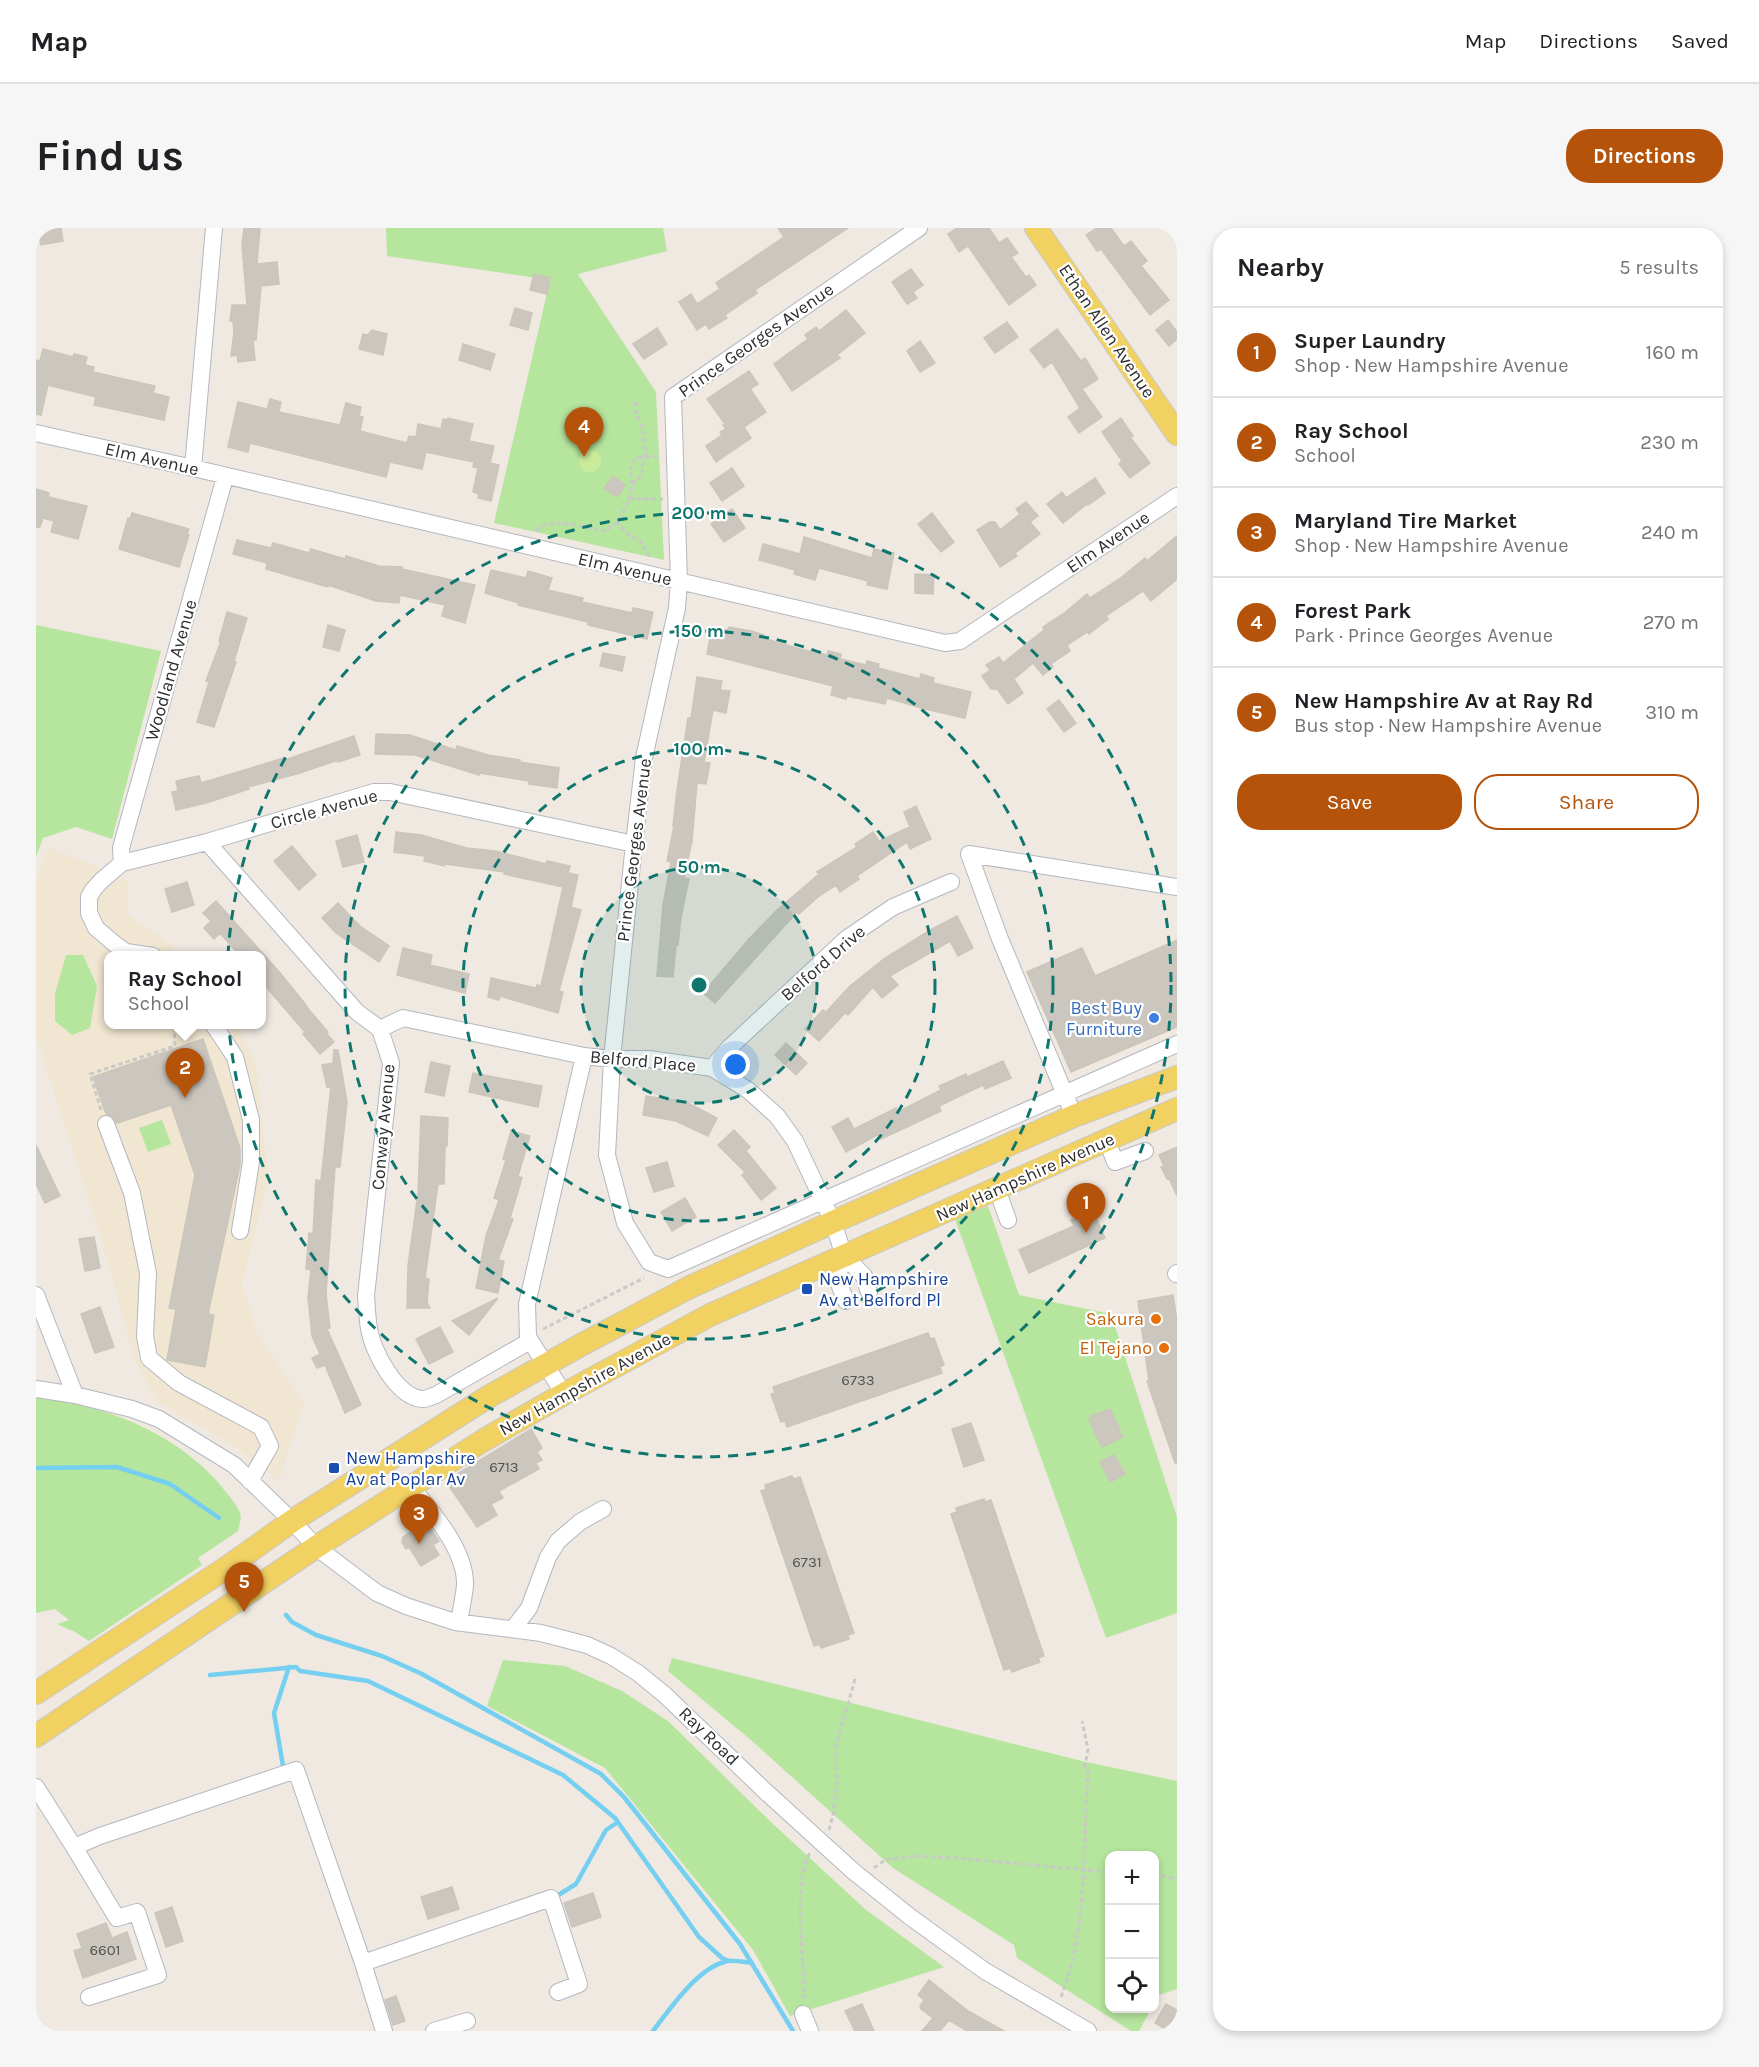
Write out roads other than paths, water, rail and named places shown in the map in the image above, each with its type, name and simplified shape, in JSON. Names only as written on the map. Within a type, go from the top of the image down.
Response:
[{"type":"main road","name":"Ethan Allen Avenue","points":[[1036,228],[1177,434]]},
{"type":"main road","name":"New Hampshire Avenue","points":[[36,1693],[229,1566],[292,1521],[488,1397],[546,1364],[688,1288],[833,1221],[1074,1116],[1177,1077]]},
{"type":"main road","name":"New Hampshire Avenue","points":[[36,1736],[316,1547],[484,1440],[564,1394],[710,1315],[1177,1109]]},
{"type":"street","points":[[193,468],[214,228]]},
{"type":"street","name":"Prince Georges Avenue","points":[[824,1199],[668,1269],[649,1262],[625,1223],[607,1155],[612,1059],[644,758],[677,608],[679,581],[673,397],[919,228]]},
{"type":"street","name":"Elm Avenue","points":[[36,433],[945,643],[960,641],[1177,496]]},
{"type":"street","name":"Woodland Avenue","points":[[122,863],[121,848],[225,477]]},
{"type":"street","name":"Circle Avenue","points":[[122,863],[207,842],[374,792],[390,792],[634,844]]},
{"type":"street","points":[[207,842],[357,1012],[380,1029]]},
{"type":"street","points":[[1074,1116],[1000,939],[969,854],[1177,887]]},
{"type":"street","points":[[122,863],[101,880],[93,890],[89,897],[89,913],[96,928],[125,951]]},
{"type":"street","name":"Belford Drive","points":[[712,1068],[729,1048],[846,939],[893,907],[951,882]]},
{"type":"street","name":"Belford Place","points":[[380,1029],[403,1017],[584,1056],[649,1059],[712,1068],[748,1090],[777,1116],[795,1141],[824,1199],[844,1256]]},
{"type":"street","points":[[216,1029],[235,1057],[251,1120],[251,1162],[240,1231]]},
{"type":"street","name":"Conway Avenue","points":[[380,1029],[391,1063],[366,1296],[369,1330],[380,1360],[398,1387],[410,1396],[424,1399],[436,1395],[529,1339]]},
{"type":"street","points":[[824,1199],[1177,1044]]},
{"type":"street","points":[[564,1394],[529,1339],[527,1304],[584,1056]]},
{"type":"street","points":[[106,1124],[132,1193],[148,1273],[145,1336],[149,1358],[178,1383],[261,1427],[270,1446],[250,1481]]},
{"type":"street","points":[[1107,1140],[1115,1162],[1145,1151]]},
{"type":"street","points":[[997,1189],[1008,1220]]},
{"type":"street","points":[[846,1301],[837,1279],[844,1256],[864,1276],[869,1292]]},
{"type":"street","points":[[36,1295],[75,1395]]},
{"type":"street","name":"Ray Road","points":[[36,1389],[132,1408],[159,1419],[234,1465],[316,1547],[377,1593],[406,1606],[459,1622],[541,1633],[587,1645],[611,1656],[638,1673],[665,1695],[765,1791],[860,1877],[909,1916],[985,1971],[1088,2031]]},
{"type":"street","points":[[411,1487],[457,1549],[465,1583],[459,1622]]},
{"type":"street","points":[[513,1629],[529,1608],[548,1557],[558,1541],[580,1522],[603,1509]]},
{"type":"street","points":[[74,1847],[100,1836],[296,1770],[363,1963],[384,2031]]},
{"type":"street","points":[[36,1786],[117,1918],[136,1912],[158,1975],[89,1997]]},
{"type":"street","points":[[363,1963],[551,1898],[579,1984],[558,1992]]},
{"type":"street","points":[[803,2014],[810,2031]]},
{"type":"street","points":[[434,2031],[466,2020]]},
{"type":"waterway","points":[[36,1468],[117,1467],[170,1484],[219,1518]]},
{"type":"waterway","points":[[286,1615],[292,1622],[316,1635],[382,1656],[422,1674],[601,1774],[624,1797],[740,1944],[793,2031]]},
{"type":"waterway","points":[[283,1766],[274,1713],[289,1667]]},
{"type":"waterway","points":[[210,1675],[296,1667],[300,1671],[368,1681],[563,1775],[615,1818],[699,1937],[722,1958],[729,1961]]},
{"type":"waterway","points":[[560,1894],[576,1884],[606,1830],[618,1822]]},
{"type":"waterway","points":[[653,2031],[684,1991],[703,1973],[727,1961],[752,1963]]},
{"type":"place","name":"Forest Park","points":[[584,457]]},
{"type":"place","name":"Best Buy Furniture","points":[[1154,1018]]},
{"type":"place","name":"Ray School","points":[[185,1098]]},
{"type":"place","name":"Super Laundry","points":[[1086,1233]]},
{"type":"place","name":"New Hampshire Av at Belford Pl","points":[[807,1289]]},
{"type":"place","name":"Sakura","points":[[1156,1319]]},
{"type":"place","name":"El Tejano","points":[[1164,1348]]},
{"type":"place","name":"New Hampshire Av at Poplar Av","points":[[334,1468]]},
{"type":"place","name":"Maryland Tire Market","points":[[419,1544]]},
{"type":"place","name":"New Hampshire Av at Ray Rd","points":[[244,1612]]}]
